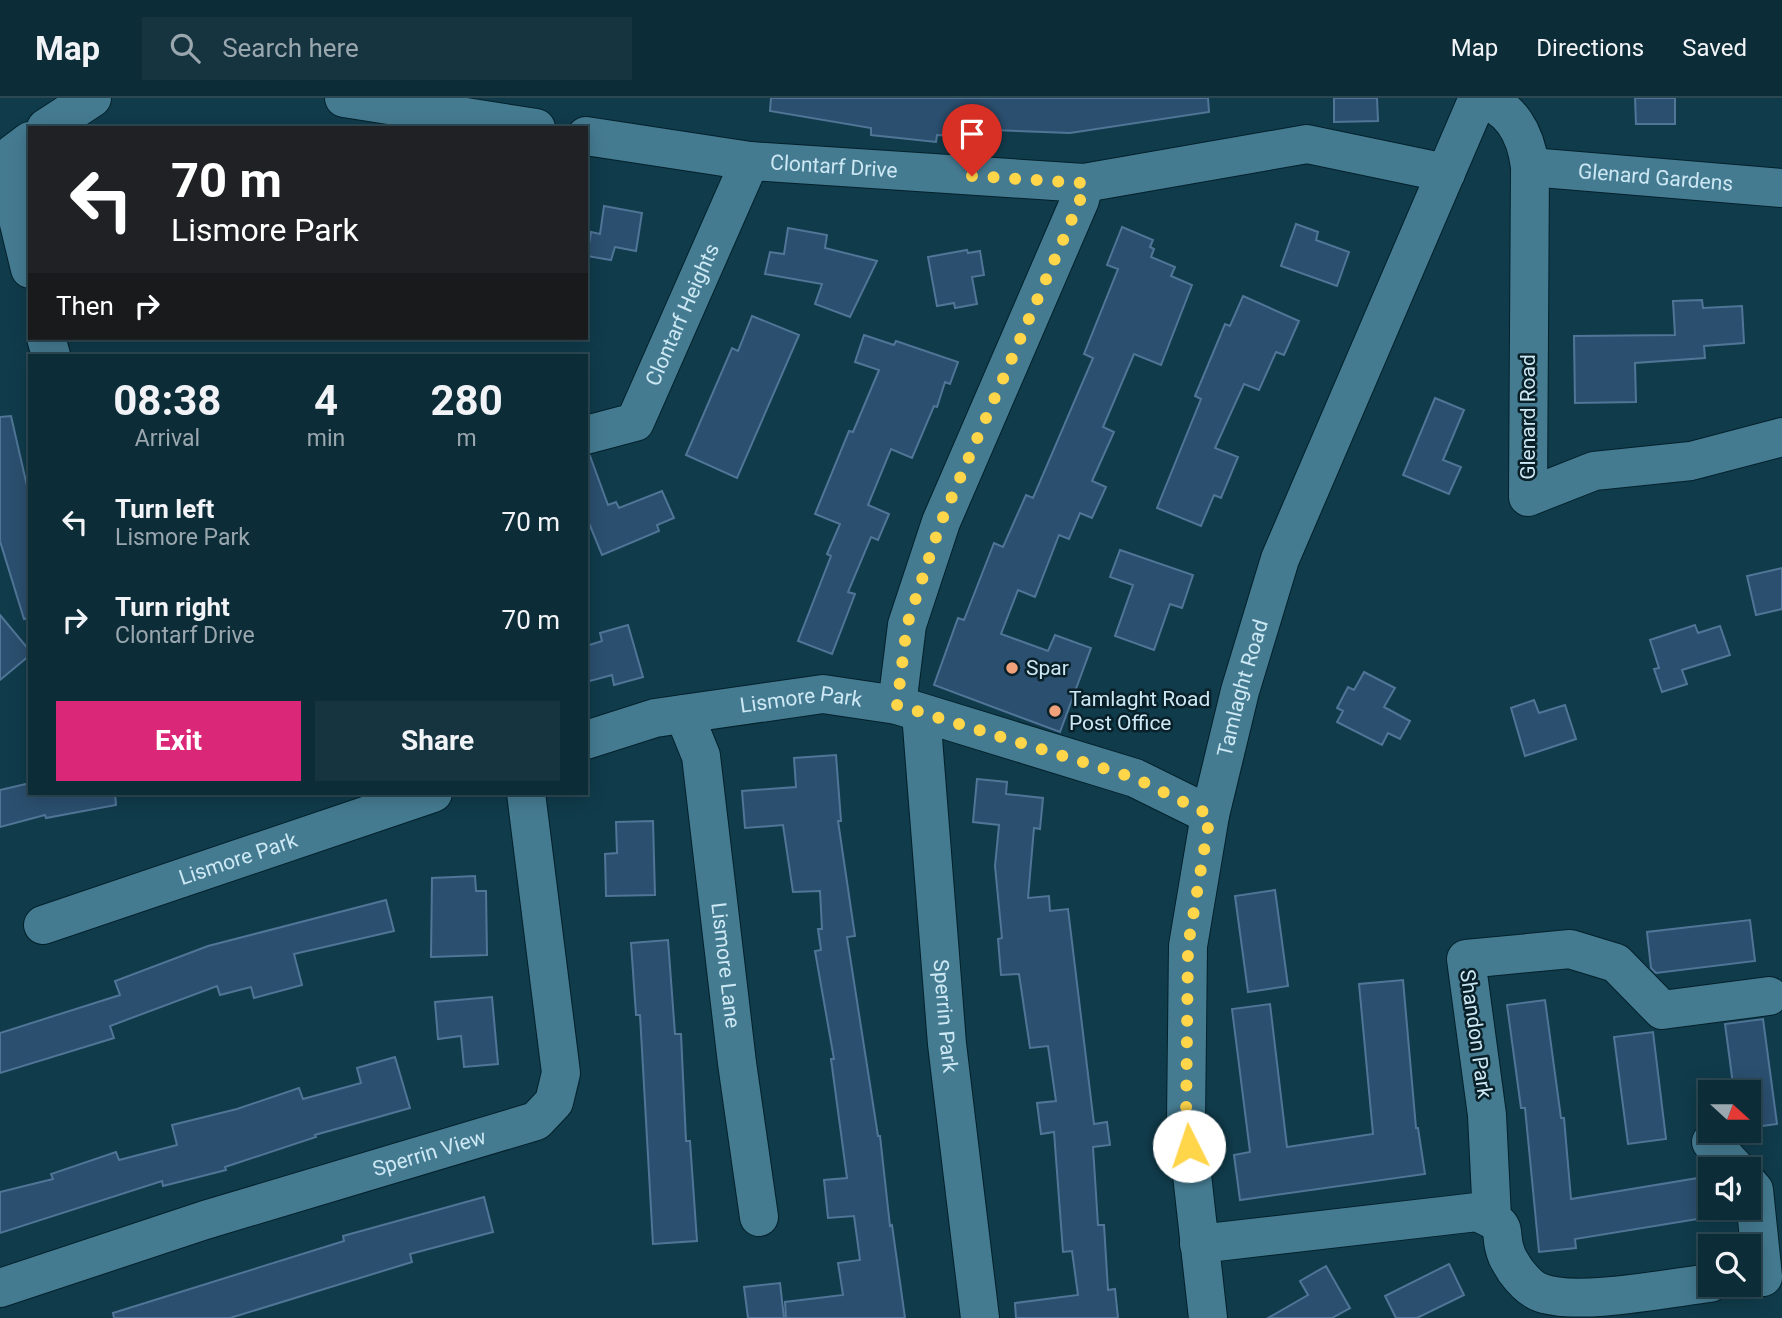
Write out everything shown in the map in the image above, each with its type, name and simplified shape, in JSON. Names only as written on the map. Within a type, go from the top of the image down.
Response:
[{"type":"street","points":[[49,126],[92,98]]},
{"type":"street","points":[[344,98],[523,126]]},
{"type":"street","name":"Glenard Road","points":[[1477,98],[1489,101],[1508,113],[1520,129],[1528,148],[1528,497],[1594,471],[1691,461],[1782,437]]},
{"type":"street","name":"Tamlaght Road","points":[[1208,1318],[1186,1121],[1188,946],[1210,815],[1240,691],[1280,559],[1477,98]]},
{"type":"street","name":"Clontarf Drive","points":[[588,136],[750,161],[1084,183],[1307,144],[1446,173]]},
{"type":"street","points":[[22,147],[9,182],[28,261]]},
{"type":"street","name":"Clontarf Heights","points":[[588,434],[635,422],[750,161]]},
{"type":"street","name":"Glenard Gardens","points":[[1530,167],[1782,188]]},
{"type":"street","points":[[909,709],[907,625],[941,522],[1080,200],[1084,183]]},
{"type":"street","name":"Lismore Park","points":[[588,739],[655,718],[823,694],[909,709],[1135,778],[1210,815]]},
{"type":"street","name":"Sperrin Park","points":[[909,709],[980,1318]]},
{"type":"street","name":"Lismore Lane","points":[[684,714],[701,756],[737,1063],[759,1217]]},
{"type":"street","name":"Lismore Park","points":[[43,925],[427,795]]},
{"type":"street","name":"Sperrin View","points":[[0,1289],[205,1220],[536,1121],[554,1102],[561,1073],[526,795]]},
{"type":"street","name":"Shandon Park","points":[[1698,1284],[1587,1298],[1565,1298],[1538,1292],[1521,1279],[1506,1256],[1503,1230],[1492,1219],[1487,1115],[1466,959],[1570,949],[1616,963],[1662,1010],[1769,996]]},
{"type":"street","points":[[1199,1244],[1477,1212],[1492,1219]]},
{"type":"street","points":[[1758,1220],[1765,1276]]},
{"type":"building","points":[[771,98],[1208,98],[1209,112],[1070,133],[993,130],[993,137],[937,135],[936,142],[871,135],[871,128],[770,111]]},
{"type":"building","points":[[1334,98],[1377,98],[1378,121],[1334,122]]},
{"type":"building","points":[[1635,98],[1675,98],[1675,124],[1636,124]]},
{"type":"building","points":[[604,206],[642,213],[636,251],[615,247],[611,260],[588,256],[591,232],[600,234]]},
{"type":"building","points":[[1296,224],[1318,232],[1316,240],[1349,252],[1337,286],[1281,266]]},
{"type":"building","points":[[1122,227],[1153,240],[1150,247],[1154,249],[1151,257],[1175,267],[1171,276],[1192,285],[1161,365],[1134,354],[1103,427],[1114,432],[1092,481],[1106,487],[1092,518],[1080,513],[1069,539],[1059,535],[1035,597],[1018,590],[1001,634],[1048,651],[1055,635],[1091,648],[1060,732],[934,685],[958,618],[964,620],[994,543],[1003,547],[1026,495],[1033,498],[1093,358],[1084,354],[1118,269],[1107,265]]},
{"type":"building","points":[[788,228],[827,235],[825,248],[877,261],[850,317],[815,304],[822,284],[765,274],[770,252],[784,254]]},
{"type":"building","points":[[967,250],[968,253],[980,251],[984,275],[972,277],[977,304],[955,308],[954,303],[937,306],[928,257]]},
{"type":"building","points":[[1243,296],[1299,321],[1284,355],[1276,352],[1259,390],[1244,384],[1215,448],[1238,457],[1221,498],[1214,495],[1201,526],[1157,508],[1201,399],[1195,396],[1225,324],[1230,326]]},
{"type":"building","points":[[1702,300],[1703,308],[1742,306],[1744,343],[1704,346],[1705,358],[1635,363],[1636,402],[1575,403],[1574,336],[1675,335],[1673,301]]},
{"type":"building","points":[[752,316],[799,335],[737,478],[686,455],[732,348],[738,351]]},
{"type":"building","points":[[864,335],[894,345],[896,341],[958,362],[950,384],[945,382],[937,407],[934,406],[912,458],[891,449],[868,505],[889,514],[878,540],[871,537],[848,592],[855,594],[832,654],[798,641],[831,556],[827,554],[840,524],[815,514],[849,431],[853,432],[879,370],[855,362]]},
{"type":"building","points":[[1435,398],[1464,410],[1443,460],[1461,467],[1449,494],[1403,475]]},
{"type":"building","points":[[11,416],[28,490],[28,618],[24,619],[0,541],[0,417]]},
{"type":"building","points":[[588,456],[608,505],[616,502],[619,508],[662,491],[674,518],[657,525],[659,531],[602,555],[588,521]]},
{"type":"building","points":[[1120,550],[1193,575],[1182,608],[1170,604],[1154,650],[1115,636],[1133,585],[1110,577]]},
{"type":"building","points":[[1782,568],[1782,609],[1756,615],[1747,576]]},
{"type":"building","points":[[0,615],[28,649],[28,657],[0,680]]},
{"type":"building","points":[[628,625],[643,677],[614,685],[612,675],[588,681],[588,645],[602,641],[600,633]]},
{"type":"building","points":[[1695,625],[1698,633],[1720,626],[1730,655],[1682,670],[1687,684],[1662,692],[1654,669],[1659,668],[1650,640]]},
{"type":"building","points":[[1364,672],[1395,688],[1384,707],[1410,721],[1400,739],[1388,733],[1382,745],[1337,722],[1343,711],[1337,708],[1348,687],[1354,690]]},
{"type":"building","points":[[1534,700],[1539,713],[1565,705],[1576,739],[1525,756],[1511,708]]},
{"type":"building","points":[[836,755],[841,821],[838,821],[855,936],[847,937],[880,1136],[890,1226],[892,1225],[905,1318],[786,1318],[785,1302],[843,1295],[838,1263],[860,1260],[854,1216],[828,1218],[824,1180],[847,1178],[831,1059],[834,1059],[815,951],[821,950],[818,929],[822,929],[820,891],[793,892],[783,825],[745,828],[742,791],[796,787],[794,758]]},
{"type":"building","points":[[977,779],[1007,782],[1006,794],[1043,798],[1040,829],[1034,828],[1028,898],[1049,896],[1050,911],[1068,909],[1094,1124],[1107,1122],[1110,1145],[1093,1147],[1098,1225],[1104,1225],[1108,1290],[1115,1289],[1118,1318],[1016,1318],[1015,1303],[1078,1295],[1072,1251],[1063,1252],[1054,1132],[1041,1134],[1037,1103],[1056,1101],[1048,1046],[1030,1048],[1019,974],[1001,975],[998,939],[1002,938],[995,866],[999,825],[973,822]]},
{"type":"building","points":[[28,783],[28,795],[115,795],[116,805],[46,818],[45,815],[0,827],[0,790]]},
{"type":"building","points":[[653,821],[655,895],[606,896],[605,854],[617,853],[616,822]]},
{"type":"building","points":[[475,876],[476,891],[486,891],[487,955],[431,957],[432,878]]},
{"type":"building","points":[[1275,890],[1288,986],[1248,992],[1235,896]]},
{"type":"building","points":[[386,900],[394,931],[294,954],[302,985],[254,998],[251,987],[220,995],[217,986],[110,1026],[114,1038],[0,1073],[0,1033],[120,995],[115,981],[208,946]]},
{"type":"building","points":[[1750,920],[1755,961],[1656,973],[1651,968],[1647,932]]},
{"type":"building","points":[[668,940],[675,1034],[681,1034],[686,1141],[690,1141],[697,1241],[653,1244],[640,1015],[636,1015],[631,943]]},
{"type":"building","points":[[1403,980],[1416,1128],[1425,1174],[1240,1200],[1234,1155],[1250,1152],[1232,1009],[1270,1004],[1287,1147],[1373,1134],[1359,984]]},
{"type":"building","points":[[492,997],[498,1064],[464,1067],[461,1036],[438,1039],[435,1002]]},
{"type":"building","points":[[1545,1000],[1561,1118],[1564,1118],[1571,1199],[1698,1178],[1698,1219],[1575,1239],[1576,1248],[1539,1252],[1525,1108],[1521,1108],[1507,1005]]},
{"type":"building","points":[[1763,1019],[1777,1124],[1761,1126],[1761,1080],[1732,1080],[1725,1024]]},
{"type":"building","points":[[1653,1032],[1666,1139],[1628,1144],[1614,1037]]},
{"type":"building","points":[[395,1057],[410,1108],[315,1135],[316,1137],[225,1167],[226,1170],[163,1186],[162,1181],[0,1233],[0,1192],[53,1179],[51,1174],[116,1152],[119,1160],[177,1145],[172,1125],[237,1109],[299,1088],[303,1099],[361,1083],[357,1068]]},
{"type":"building","points":[[484,1197],[493,1232],[410,1254],[412,1262],[230,1318],[114,1318],[113,1313],[344,1241],[343,1236]]},
{"type":"building","points":[[1449,1264],[1464,1295],[1417,1318],[1396,1318],[1385,1296]]},
{"type":"building","points":[[1326,1266],[1350,1308],[1332,1318],[1268,1318],[1308,1295],[1300,1281]]},
{"type":"building","points":[[780,1283],[784,1318],[748,1318],[744,1287]]},
{"type":"place","name":"Spar","points":[[1012,668]]},
{"type":"place","name":"Tamlaght Road Post Office","points":[[1055,711]]},
{"type":"route","points":[[972,176],[1084,183],[1080,200],[941,522],[907,625],[897,705],[1135,778],[1210,815],[1188,946],[1186,1121],[1189,1146]]}]
